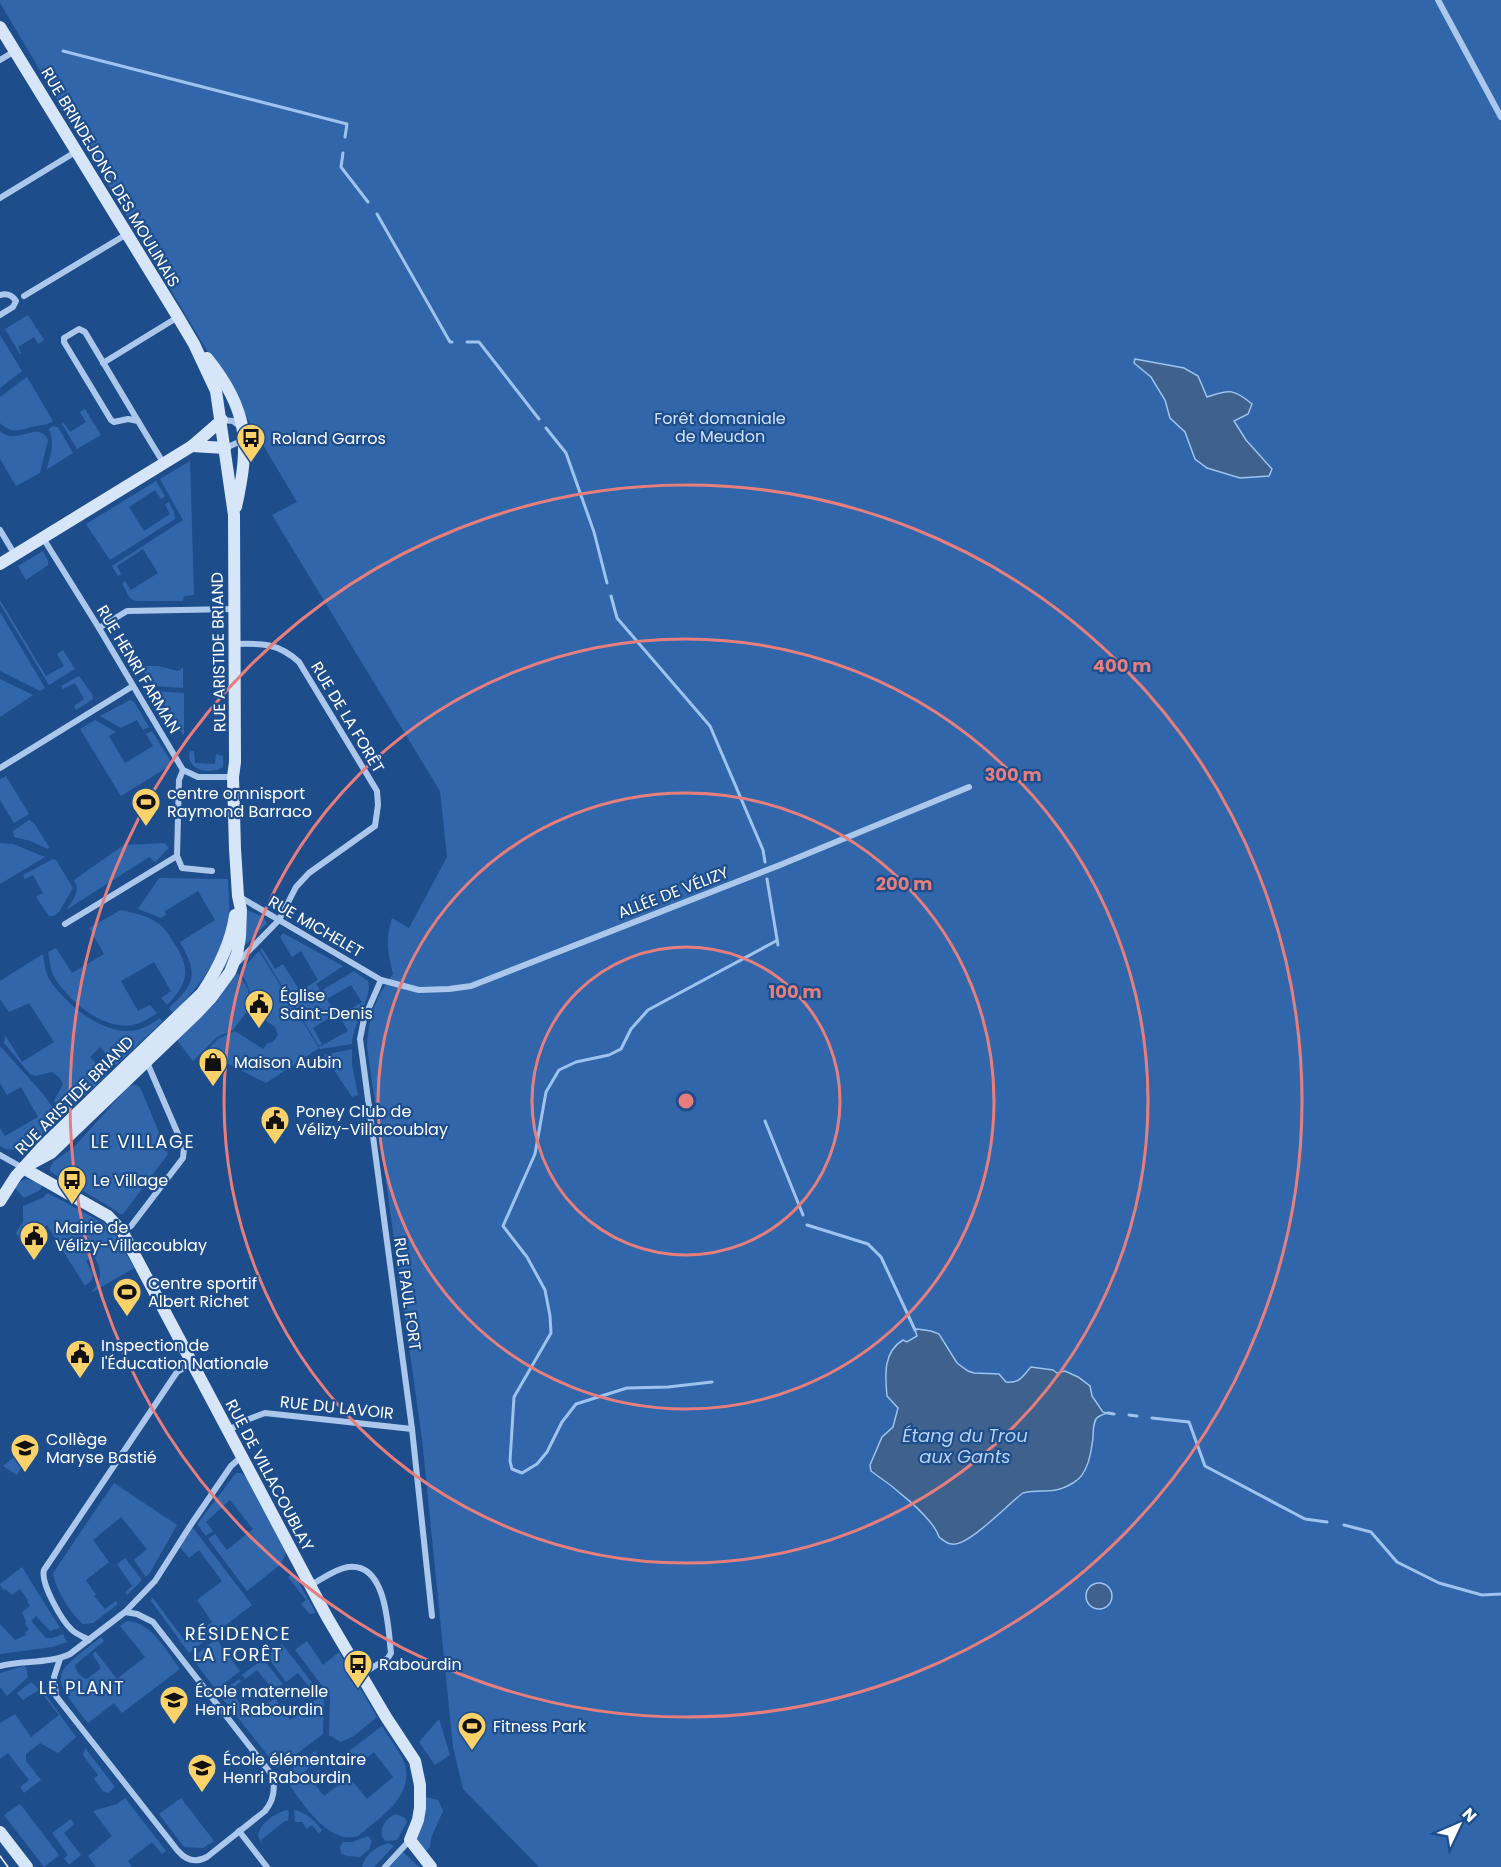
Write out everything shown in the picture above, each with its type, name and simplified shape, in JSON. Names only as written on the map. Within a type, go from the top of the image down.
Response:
[{"type":"street","points":[[1438,0],[1501,117]]},
{"type":"street","name":"RUE BRINDEJONC DES MOULINAIS","points":[[0,27],[194,344],[216,391],[222,420],[226,463]]},
{"type":"street","points":[[0,60],[15,51]]},
{"type":"street","points":[[0,198],[77,151]]},
{"type":"street","points":[[24,296],[127,234]]},
{"type":"street","points":[[0,295],[13,297],[16,301],[13,307],[0,315]]},
{"type":"street","points":[[103,363],[178,317]]},
{"type":"street","points":[[138,421],[128,419],[114,422],[111,420],[64,342],[64,338],[79,329],[85,332],[164,464]]},
{"type":"street","name":"RUE BRINDEJONC DES MOULINAIS","points":[[194,344],[228,387],[245,434],[242,470]]},
{"type":"street","points":[[0,564],[192,446],[222,420],[233,421],[245,434],[225,448],[192,446]]},
{"type":"street","name":"RUE ARISTIDE BRIAND","points":[[144,1057],[211,998],[230,972],[240,938],[234,777],[234,514],[226,463]]},
{"type":"street","name":"RUE ARISTIDE BRIAND","points":[[234,514],[242,470]]},
{"type":"street","points":[[0,530],[15,555]]},
{"type":"street","name":"RUE HENRI FARMAN","points":[[42,538],[99,628],[183,770]]},
{"type":"street","points":[[99,628],[127,611],[234,609]]},
{"type":"street","name":"RUE DE LA FORÊT","points":[[230,972],[279,920],[296,887],[309,873],[375,826],[378,805],[377,791],[299,662],[287,651],[276,646],[234,645]]},
{"type":"street","points":[[0,768],[133,686]]},
{"type":"street","points":[[212,871],[182,868],[177,856],[179,780],[183,770],[198,777],[234,777]]},
{"type":"street","name":"ALLÉE DE VÉLIZY","points":[[381,980],[419,990],[471,986],[780,865],[969,787]]},
{"type":"street","points":[[64,924],[177,856]]},
{"type":"street","name":"RUE ARISTIDE BRIAND","points":[[23,1168],[51,1153],[202,993],[215,974],[226,950],[233,927],[238,896]]},
{"type":"street","name":"RUE MICHELET","points":[[238,896],[381,980]]},
{"type":"street","name":"RUE PAUL FORT","points":[[381,980],[364,1019],[360,1039],[412,1430],[432,1616]]},
{"type":"street","points":[[122,1231],[131,1226],[183,1158],[184,1148],[144,1057]]},
{"type":"street","points":[[0,1155],[23,1168],[0,1201]]},
{"type":"street","name":"RUE DE VILLACOUBLAY","points":[[23,1168],[108,1216],[122,1231],[311,1585],[361,1675],[410,1753],[417,1770],[420,1808],[410,1839]]},
{"type":"street","points":[[89,1640],[72,1630],[48,1593],[42,1576],[44,1570],[177,1372],[191,1364]]},
{"type":"street","name":"RUE DU LAVOIR","points":[[227,1431],[266,1413],[412,1430]]},
{"type":"street","points":[[0,1666],[60,1659],[70,1654],[125,1612],[155,1581],[231,1466],[241,1456]]},
{"type":"street","points":[[311,1585],[338,1570],[350,1567],[362,1569],[372,1575],[378,1584],[385,1603],[391,1653],[388,1658],[361,1675]]},
{"type":"street","points":[[60,1659],[54,1677],[56,1696],[182,1856],[193,1860],[202,1859],[265,1811],[272,1802],[274,1783],[272,1775],[153,1622],[137,1614],[125,1612]]},
{"type":"street","points":[[239,1831],[267,1867]]},
{"type":"street","points":[[0,1832],[27,1867]]},
{"type":"street","points":[[385,1867],[410,1839],[430,1867]]},
{"type":"green space","name":"Forêt domaniale de Meudon","points":[[0,0],[1501,0],[1501,1867],[539,1867],[463,1789],[453,1747],[422,1439],[367,1046],[374,1008],[393,974],[388,946],[388,933],[392,918],[409,928],[447,857],[440,791],[272,515],[297,502]],"holes":[[[917,1329],[931,1331],[942,1339],[957,1363],[974,1373],[999,1374],[1006,1382],[1019,1380],[1028,1370],[1033,1369],[1065,1371],[1078,1377],[1090,1386],[1092,1396],[1106,1413],[1095,1420],[1085,1465],[1073,1483],[1064,1489],[1052,1492],[1024,1493],[965,1541],[937,1530],[921,1509],[881,1479],[870,1465],[882,1437],[893,1427],[898,1408],[887,1396],[886,1373],[892,1351],[903,1340],[907,1342],[917,1336]]]},
{"type":"green space","points":[[28,315],[44,340],[38,344],[34,337],[18,347],[20,354],[5,329]]},
{"type":"green space","points":[[0,335],[22,371],[0,388]]},
{"type":"green space","points":[[27,377],[53,421],[21,430],[9,429],[0,423],[0,397]]},
{"type":"green space","points":[[85,409],[101,435],[77,449],[62,424],[64,423],[70,432],[86,422],[80,412]]},
{"type":"green space","points":[[53,426],[58,427],[73,453],[46,470],[52,445],[49,429]]},
{"type":"green space","points":[[0,431],[13,436],[33,432],[44,434],[48,440],[40,473],[16,486],[0,459]]},
{"type":"green space","points":[[190,461],[194,595],[184,596],[183,601],[135,601],[129,597],[122,583],[125,581],[131,590],[158,573],[143,549],[117,566],[121,574],[118,576],[112,566],[183,520],[160,479]]},
{"type":"green space","points":[[156,481],[165,496],[161,499],[155,490],[129,507],[144,531],[170,514],[165,504],[169,502],[175,519],[110,560],[86,524]]},
{"type":"green space","points":[[43,551],[48,565],[26,580],[18,566]]},
{"type":"green space","points":[[0,600],[46,676],[64,666],[57,654],[63,650],[75,669],[49,685],[0,604]]},
{"type":"green space","points":[[0,612],[45,688],[40,691],[0,671]]},
{"type":"green space","points":[[141,666],[158,666],[178,671],[183,667],[183,688],[152,686]]},
{"type":"green space","points":[[79,676],[93,699],[76,710],[74,706],[84,699],[75,683],[63,689],[61,686]]},
{"type":"green space","points":[[0,679],[33,695],[0,717]]},
{"type":"green space","points":[[155,691],[184,693],[184,736]]},
{"type":"green space","points":[[130,700],[134,702],[149,727],[143,730],[137,720],[121,728],[100,716]]},
{"type":"green space","points":[[95,720],[116,732],[109,736],[125,763],[153,746],[146,734],[152,731],[171,765],[121,796],[80,729]]},
{"type":"green space","points":[[190,751],[194,751],[195,763],[215,764],[216,754],[223,756],[223,767],[212,771],[200,770],[191,763]]},
{"type":"green space","points":[[6,776],[29,814],[14,823],[0,800],[0,779]]},
{"type":"green space","points":[[29,820],[34,823],[49,847],[48,849],[14,837],[13,831]]},
{"type":"green space","points":[[0,843],[13,844],[45,857],[0,884]]},
{"type":"green space","points":[[165,843],[169,848],[155,862],[149,857],[66,910],[76,892],[74,880],[124,845]]},
{"type":"green space","points":[[53,859],[56,860],[73,888],[59,912],[54,916],[49,916],[36,897],[43,893],[33,875],[25,879],[23,875]]},
{"type":"green space","points":[[159,878],[228,879],[229,912],[223,941],[202,980],[173,1013],[169,1008],[185,992],[192,970],[180,942],[215,920],[198,891],[165,911],[166,915],[161,918],[138,909]]},
{"type":"green space","points":[[121,910],[139,914],[159,924],[178,949],[185,966],[184,981],[167,1005],[161,998],[171,991],[154,962],[121,981],[138,1011],[150,1005],[157,1013],[142,1022],[124,1026],[100,1019],[77,1004],[53,975],[48,952],[56,948],[72,973],[104,954],[89,928]]},
{"type":"green space","points":[[246,910],[262,916],[267,923],[246,945],[244,944]]},
{"type":"green space","points":[[283,933],[343,966],[316,984],[321,991],[354,971],[368,981],[368,995],[355,1028],[352,1044],[320,1049],[319,1047],[348,1031],[339,1016],[362,1002],[351,985],[327,999],[336,1014],[313,1028],[322,1044],[319,1046],[260,950],[262,948],[275,969],[283,964],[300,991],[318,980],[301,951],[292,957],[280,937]]},
{"type":"green space","points":[[259,951],[319,1048],[266,1083],[205,1052],[218,1039],[235,1031],[263,1049],[278,1035],[275,1027],[250,1010],[249,990],[240,972]]},
{"type":"green space","points":[[43,954],[48,977],[64,998],[87,1017],[114,1029],[127,1031],[143,1028],[160,1018],[162,1022],[116,1065],[100,1047],[90,1057],[107,1075],[65,1114],[54,1101],[63,1084],[60,1078],[52,1072],[35,1076],[30,1074],[4,1043],[5,1035],[22,1062],[54,1042],[29,1003],[9,1012],[0,999],[0,981]]},
{"type":"green space","points":[[238,973],[248,989],[250,1007],[233,1030],[217,1037],[193,1061],[176,1039]]},
{"type":"green space","points":[[0,1046],[43,1094],[60,1118],[40,1137],[17,1150],[0,1146],[0,1128],[5,1136],[38,1117],[21,1087],[7,1095],[0,1083]]},
{"type":"green space","points":[[352,1049],[352,1065],[358,1095],[352,1097],[324,1055]]},
{"type":"green space","points":[[129,1086],[140,1087],[168,1154],[123,1214],[120,1214],[57,1176],[50,1171],[50,1168],[53,1162],[75,1146]]},
{"type":"green space","points":[[26,1179],[44,1184],[39,1191],[24,1198],[15,1188]]},
{"type":"green space","points":[[48,1193],[107,1225],[115,1234],[134,1268],[91,1293],[100,1275],[94,1256],[86,1261],[93,1275],[91,1281],[85,1286],[47,1225],[21,1240],[16,1233],[23,1222],[23,1206]]},
{"type":"green space","points":[[28,1446],[32,1452],[17,1475],[3,1466]]},
{"type":"green space","points":[[236,1473],[247,1477],[287,1551],[281,1564],[247,1591],[208,1539],[215,1534],[227,1550],[253,1529],[230,1500],[206,1522],[213,1531],[206,1536],[197,1524]]},
{"type":"green space","points":[[114,1483],[177,1525],[146,1577],[134,1560],[147,1549],[121,1517],[93,1540],[109,1562],[86,1580],[96,1595],[94,1596],[105,1609],[116,1601],[118,1604],[93,1623],[83,1624],[64,1601],[53,1573]]},
{"type":"green space","points":[[193,1528],[252,1605],[189,1653],[151,1601],[152,1597],[186,1642],[212,1622],[197,1600],[222,1581],[199,1550],[189,1558],[180,1547]]},
{"type":"green space","points":[[125,1558],[142,1580],[127,1595],[125,1592],[132,1586],[117,1564]]},
{"type":"green space","points":[[22,1567],[60,1628],[50,1631],[36,1616],[31,1621],[46,1638],[63,1634],[67,1642],[52,1647],[0,1654],[0,1624],[15,1640],[26,1635],[29,1629],[22,1612],[30,1606],[28,1600],[20,1589],[12,1595],[5,1589],[3,1590],[0,1584]]},
{"type":"green space","points":[[293,1573],[316,1613],[310,1614],[301,1604],[306,1600],[288,1577]]},
{"type":"green space","points":[[127,1621],[144,1626],[151,1632],[180,1669],[122,1713],[114,1703],[88,1723],[66,1694],[61,1676],[73,1660],[101,1637],[104,1641],[75,1665],[81,1676],[87,1679],[100,1669],[93,1655],[95,1651],[117,1679],[145,1657],[120,1626]]},
{"type":"green space","points":[[216,1639],[240,1671],[216,1690],[192,1658]]},
{"type":"green space","points":[[307,1641],[323,1665],[339,1652],[377,1717],[354,1736],[341,1742],[329,1735],[330,1696],[295,1650]]},
{"type":"green space","points":[[282,1644],[324,1698],[323,1734],[278,1768],[219,1694],[239,1679],[241,1681],[231,1690],[249,1717],[275,1698],[290,1720],[318,1698],[298,1673],[286,1682],[267,1656]]},
{"type":"green space","points":[[263,1659],[283,1684],[274,1691],[257,1670],[245,1679],[242,1675]]},
{"type":"green space","points":[[26,1667],[28,1677],[7,1696],[0,1687],[0,1673]]},
{"type":"green space","points":[[31,1682],[46,1695],[76,1737],[58,1753],[40,1743],[26,1754],[26,1761],[41,1780],[24,1793],[20,1787],[29,1780],[8,1753],[0,1759],[0,1723],[15,1714],[31,1737],[59,1715],[39,1690],[23,1700],[17,1693]]},
{"type":"green space","points":[[439,1719],[450,1755],[435,1765],[419,1742]]},
{"type":"green space","points":[[382,1726],[404,1762],[405,1785],[400,1796],[385,1814],[358,1836],[346,1837],[335,1834],[314,1818],[283,1776],[315,1751],[321,1758],[305,1771],[324,1796],[349,1777],[367,1799],[393,1777],[374,1752],[357,1765],[348,1752]]},
{"type":"green space","points":[[85,1748],[115,1787],[108,1793],[103,1791],[94,1779],[98,1775],[83,1755]]},
{"type":"green space","points":[[426,1797],[438,1800],[443,1811],[431,1838],[430,1847],[426,1851],[416,1838],[426,1807]]},
{"type":"green space","points":[[125,1798],[166,1851],[162,1854],[152,1842],[128,1861],[132,1867],[96,1867],[88,1856],[112,1836],[93,1811],[117,1804]]},
{"type":"green space","points":[[181,1798],[214,1841],[203,1848],[184,1847],[159,1814]]},
{"type":"green space","points":[[20,1804],[59,1855],[44,1867],[4,1815]]},
{"type":"green space","points":[[286,1810],[289,1811],[288,1821],[261,1840],[262,1844],[258,1836],[259,1831],[272,1817]]},
{"type":"green space","points":[[294,1810],[313,1820],[322,1830],[319,1834],[312,1825],[307,1829],[302,1822],[295,1822]]},
{"type":"green space","points":[[396,1814],[405,1818],[407,1822],[397,1840],[386,1841],[382,1837],[383,1826],[389,1818]]},
{"type":"green space","points":[[71,1819],[74,1824],[64,1833],[81,1855],[69,1865],[64,1858],[68,1855],[52,1833]]},
{"type":"green space","points":[[368,1836],[372,1841],[369,1849],[360,1857],[341,1853],[340,1847],[343,1842],[352,1842]]},
{"type":"green space","points":[[388,1843],[393,1847],[374,1867],[362,1867],[372,1852]]},
{"type":"green space","points":[[403,1852],[419,1867],[390,1867]]},
{"type":"water","points":[[1135,359],[1184,368],[1198,376],[1207,397],[1231,392],[1241,395],[1252,404],[1248,414],[1234,421],[1246,440],[1272,469],[1269,476],[1240,478],[1207,468],[1195,459],[1185,432],[1170,418],[1165,400],[1151,377],[1134,363]]},
{"type":"water","name":"Étang du Trou aux Gants","points":[[915,1330],[939,1334],[957,1363],[974,1373],[999,1374],[1006,1382],[1015,1382],[1031,1367],[1053,1370],[1057,1373],[1065,1371],[1090,1386],[1092,1396],[1103,1412],[1108,1413],[1095,1421],[1090,1457],[1082,1475],[1073,1483],[1053,1491],[1023,1493],[978,1532],[959,1543],[948,1543],[939,1537],[929,1520],[899,1492],[871,1471],[870,1465],[882,1437],[893,1427],[898,1408],[887,1396],[886,1372],[889,1357],[896,1345],[903,1340],[907,1342],[917,1336]]},
{"type":"water","points":[[1099,1583],[1108,1587],[1112,1596],[1108,1605],[1099,1609],[1090,1605],[1086,1596],[1090,1587]]},
{"type":"waterway","points":[[63,51],[347,124],[345,137]]},
{"type":"waterway","points":[[343,153],[341,167],[368,202]]},
{"type":"waterway","points":[[377,214],[452,342]]},
{"type":"waterway","points":[[467,342],[479,342],[539,419]]},
{"type":"waterway","points":[[546,428],[566,453],[594,532],[607,583]]},
{"type":"waterway","points":[[611,596],[617,618],[710,726],[763,850],[765,862]]},
{"type":"waterway","points":[[767,879],[778,945]]},
{"type":"waterway","points":[[712,1382],[668,1387],[627,1388],[576,1404],[562,1422],[547,1452],[537,1464],[522,1473],[512,1469],[510,1461],[514,1397],[551,1333],[545,1290],[527,1257],[503,1226],[535,1154],[546,1092],[559,1070],[576,1062],[609,1055],[621,1049],[631,1029],[648,1010],[776,941]]},
{"type":"waterway","points":[[765,1121],[803,1215]]},
{"type":"waterway","points":[[807,1225],[868,1244],[881,1257],[915,1330]]},
{"type":"waterway","points":[[1108,1413],[1114,1414]]},
{"type":"waterway","points":[[1129,1415],[1137,1416]]},
{"type":"waterway","points":[[1152,1418],[1189,1422],[1205,1466],[1305,1519],[1327,1522]]},
{"type":"waterway","points":[[1344,1525],[1371,1532],[1397,1562],[1439,1583],[1482,1595],[1501,1594]]},
{"type":"tram line","points":[[0,1856],[8,1867]]},
{"type":"place","name":"Roland Garros","points":[[251,464]]},
{"type":"place","name":"centre omnisport Raymond Barraco","points":[[146,828]]},
{"type":"place","name":"Église Saint-Denis","points":[[259,1030]]},
{"type":"place","name":"Maison Aubin","points":[[213,1088]]},
{"type":"place","name":"Poney Club de Vélizy-Villacoublay","points":[[275,1146]]},
{"type":"place","name":"Le Village","points":[[72,1206]]},
{"type":"place","name":"Mairie de Vélizy-Villacoublay","points":[[34,1262]]},
{"type":"place","name":"Centre sportif Albert Richet","points":[[127,1318]]},
{"type":"place","name":"Inspection de l'Éducation Nationale","points":[[80,1380]]},
{"type":"place","name":"Collège Maryse Bastié","points":[[25,1474]]},
{"type":"place","name":"Rabourdin","points":[[358,1690]]},
{"type":"place","name":"École maternelle Henri Rabourdin","points":[[174,1726]]},
{"type":"place","name":"Fitness Park","points":[[472,1752]]},
{"type":"place","name":"École élémentaire Henri Rabourdin","points":[[202,1794]]},
{"type":"district","name":"LE VILLAGE","points":[[143,1142]]},
{"type":"district","name":"RÉSIDENCE LA FORÊT","points":[[238,1644]]},
{"type":"district","name":"LE PLANT","points":[[82,1688]]}]
